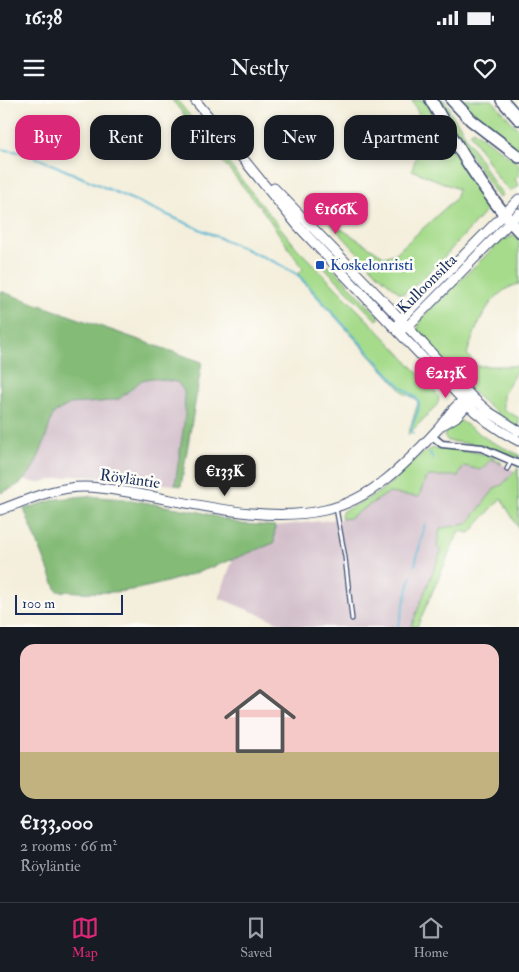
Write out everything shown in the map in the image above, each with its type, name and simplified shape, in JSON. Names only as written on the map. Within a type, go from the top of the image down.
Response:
[{"type":"highway","points":[[431,100],[471,167],[507,218],[519,231]]},
{"type":"highway","points":[[452,100],[471,120],[519,157]]},
{"type":"highway","points":[[502,100],[519,119]]},
{"type":"main road","points":[[195,100],[298,226],[396,330],[467,401],[519,431]]},
{"type":"main road","points":[[253,170],[276,191],[407,327],[481,418],[498,431],[519,442]]},
{"type":"main road","name":"Kulloonsilta","points":[[396,330],[407,327],[507,218],[519,199]]},
{"type":"main road","name":"Kulloonsilta","points":[[396,330],[400,320],[507,218],[519,213]]},
{"type":"main road","name":"Röyläntie","points":[[0,510],[63,489],[84,487],[123,491],[219,509],[267,514],[302,514],[336,507],[348,504],[373,489],[396,471],[440,428],[454,408],[467,401]]},
{"type":"street","points":[[432,436],[448,446],[482,448],[519,464]]},
{"type":"lane","points":[[506,469],[512,460]]},
{"type":"lane","points":[[336,507],[345,557],[352,619]]},
{"type":"shaded area","points":[[151,378],[177,382],[184,390],[185,417],[175,485],[76,475],[37,483],[25,480],[37,460],[53,414],[70,404],[119,399],[142,380]]},
{"type":"shaded area","points":[[491,459],[515,471],[502,485],[496,487],[467,524],[440,529],[441,551],[411,627],[290,627],[219,598],[233,559],[274,543],[275,526],[349,518],[388,493],[419,497],[425,479],[429,476],[457,476],[464,466]]},
{"type":"green space","points":[[172,100],[177,100],[189,115],[184,115]]},
{"type":"green space","points":[[412,100],[426,100],[434,115],[419,115]]},
{"type":"green space","points":[[436,100],[444,100],[450,108],[449,111],[452,115],[445,115]]},
{"type":"green space","points":[[458,100],[492,100],[519,130],[519,152],[464,107]]},
{"type":"green space","points":[[457,122],[495,185],[503,194],[499,198],[457,134]]},
{"type":"green space","points":[[473,130],[519,164],[519,175],[515,179],[519,186],[509,190],[499,180],[470,133]]},
{"type":"green space","points":[[457,157],[490,206],[419,282],[401,294],[378,274],[327,220],[385,257],[396,253],[455,199],[458,189],[412,170],[415,160],[457,160]]},
{"type":"green space","points":[[221,160],[226,160],[296,247],[438,395],[437,405],[408,435],[418,403],[416,399],[404,393],[297,275],[303,269],[264,212]]},
{"type":"green space","points":[[513,236],[519,238],[519,284],[508,288],[491,302],[479,322],[467,354],[477,366],[519,366],[503,395],[503,409],[519,418],[519,428],[504,419],[478,397],[418,335],[419,325],[428,311],[502,240]]},
{"type":"green space","points":[[325,264],[336,271],[380,318],[376,320],[323,266]]},
{"type":"green space","points":[[0,291],[202,362],[181,486],[175,485],[185,417],[184,391],[177,382],[151,378],[142,380],[119,399],[70,404],[53,414],[42,448],[29,474],[19,484],[0,493]]},
{"type":"green space","points":[[457,421],[461,421],[490,441],[519,455],[519,458],[480,445],[448,441],[444,436]]},
{"type":"green space","points":[[434,448],[460,450],[491,456],[502,464],[491,459],[481,470],[464,466],[458,476],[429,476],[425,479],[419,497],[388,493],[349,518],[342,519],[343,511],[380,491],[422,454]]},
{"type":"green space","points":[[518,468],[519,529],[501,498],[470,533],[459,531],[417,627],[411,627],[441,551],[437,547],[440,528],[467,524],[496,487],[502,485]]},
{"type":"green space","points":[[85,496],[125,499],[200,512],[241,524],[275,526],[274,543],[168,582],[113,592],[57,591],[24,509],[57,499]]},
{"type":"waterway","points":[[0,149],[26,153],[277,263],[298,275],[395,381],[418,400],[418,409],[411,428],[413,434]]},
{"type":"waterway","points":[[430,453],[433,459]]},
{"type":"waterway","points":[[415,565],[425,524]]},
{"type":"waterway","points":[[398,627],[411,577]]},
{"type":"place","name":"Koskelonristi","points":[[320,265]]}]
